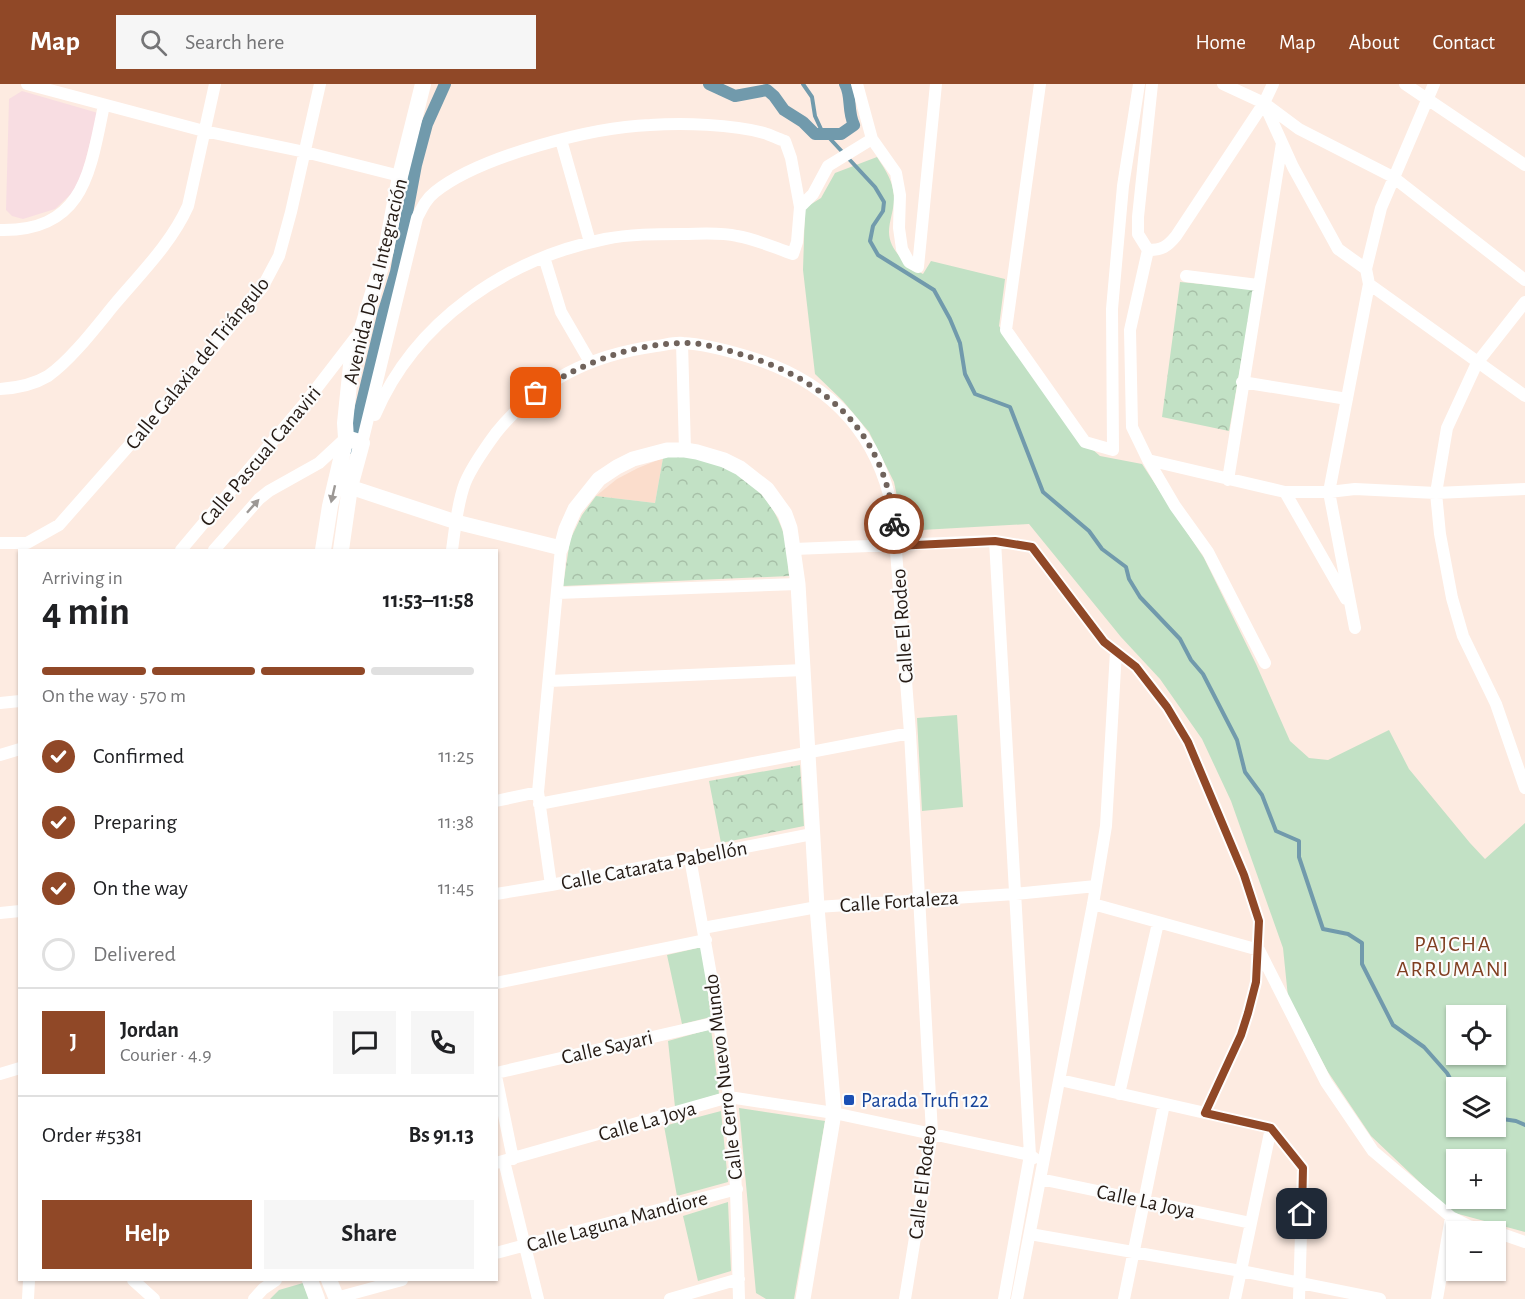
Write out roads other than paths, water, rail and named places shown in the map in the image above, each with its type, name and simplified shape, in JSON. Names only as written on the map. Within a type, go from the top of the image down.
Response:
[{"type":"main road","name":"Avenida De La Integración","points":[[323,549],[330,506],[346,438],[345,423],[351,364],[386,250],[400,176],[423,84]]},
{"type":"main road","points":[[346,438],[362,443]]},
{"type":"main road","name":"Avenida De La Integración","points":[[341,549],[350,487],[362,443]]},
{"type":"main road","points":[[310,1281],[317,1299]]},
{"type":"main road","points":[[329,1281],[336,1298]]},
{"type":"street","points":[[27,84],[204,131],[305,152],[400,176]]},
{"type":"street","points":[[0,389],[23,387],[47,376],[58,367],[93,331],[169,240],[188,206],[215,84]]},
{"type":"street","name":"Calle Galaxia del Triángulo","points":[[0,543],[27,543],[59,525],[186,381],[262,288],[279,256],[320,84]]},
{"type":"street","points":[[857,84],[872,139],[896,173],[900,195],[899,228],[902,249],[909,262],[918,267],[936,84]]},
{"type":"street","points":[[1040,84],[1006,330],[1085,442],[1113,450],[1112,309],[1123,186],[1138,84]]},
{"type":"street","points":[[1152,84],[1138,217],[1138,234],[1148,250],[1130,330],[1132,427],[1175,506],[1208,552],[1265,663]]},
{"type":"street","points":[[1223,84],[1264,103],[1299,129],[1393,177],[1525,280]]},
{"type":"street","points":[[1148,250],[1168,247],[1264,103],[1273,84]]},
{"type":"street","points":[[1405,84],[1525,165]]},
{"type":"street","points":[[1354,628],[1329,492],[1369,284],[1366,269],[1381,208],[1434,84]]},
{"type":"street","points":[[1264,103],[1298,176],[1338,249],[1366,269]]},
{"type":"street","points":[[0,230],[23,231],[50,221],[71,205],[85,184],[104,105]]},
{"type":"street","points":[[362,443],[395,377],[429,333],[477,292],[500,277],[544,257],[590,243],[635,235],[737,235],[793,254],[797,243],[800,207],[791,158],[785,141],[766,133],[718,127],[647,125],[604,130],[561,140],[590,243]]},
{"type":"street","points":[[800,207],[813,194],[828,166],[872,139]]},
{"type":"street","name":"Avenida De La Integración","points":[[362,443],[417,218],[424,202],[435,191],[489,162],[561,140]]},
{"type":"street","points":[[1228,480],[1282,142]]},
{"type":"street","points":[[544,257],[561,312],[590,362]]},
{"type":"street","points":[[1186,276],[1258,285]]},
{"type":"street","points":[[1369,284],[1525,396]]},
{"type":"street","points":[[1525,302],[1477,363],[1447,428],[1436,493],[1440,534],[1452,598],[1463,636],[1496,704],[1525,788]]},
{"type":"street","name":"Calle Pascual Canaviri","points":[[182,549],[309,398],[360,331]]},
{"type":"street","points":[[682,343],[685,450]]},
{"type":"street","name":"Calle El Rodeo","points":[[452,549],[465,483],[485,447],[511,415],[536,393],[562,375],[590,362],[636,349],[682,343],[710,346],[758,359],[782,369],[828,396],[848,415],[865,438],[879,464],[889,490],[896,546],[932,1133],[905,1299]]},
{"type":"street","points":[[1242,382],[1347,399]]},
{"type":"street","name":"Calle Pascual Canaviri","points":[[215,549],[259,499],[319,463],[346,438]]},
{"type":"street","points":[[551,885],[538,798],[561,548],[566,529],[575,509],[599,479],[617,466],[633,459],[667,450],[685,450],[724,460],[757,480],[785,514],[794,549],[798,584],[812,834],[834,1113],[803,1299]]},
{"type":"street","points":[[1148,460],[1286,492],[1329,492],[1355,489],[1436,493],[1525,489]]},
{"type":"street","points":[[350,487],[456,522],[561,548]]},
{"type":"street","points":[[1286,492],[1351,608]]},
{"type":"street","points":[[794,549],[995,541],[1032,547],[1104,642],[1136,667],[1167,707],[1188,742],[1244,875],[1259,921],[1256,982],[1241,1035],[1205,1113]]},
{"type":"street","points":[[995,541],[1030,1155],[1004,1299]]},
{"type":"street","points":[[557,594],[798,584]]},
{"type":"street","points":[[1017,1299],[1106,826],[1116,651]]},
{"type":"street","points":[[549,681],[804,670]]},
{"type":"street","points":[[0,703],[18,701]]},
{"type":"street","points":[[498,801],[538,798],[807,754],[909,733]]},
{"type":"street","points":[[0,754],[18,750]]},
{"type":"street","name":"Calle Catarata Pabellón","points":[[498,894],[812,834]]},
{"type":"street","name":"Calle Cerro Nuevo Mundo","points":[[690,858],[729,1097],[737,1189],[739,1299]]},
{"type":"street","name":"Calle Fortaleza","points":[[498,983],[817,907],[1015,894],[1096,886]]},
{"type":"street","points":[[1093,904],[1259,950],[1326,1082],[1373,1151],[1450,1216],[1460,1221]]},
{"type":"street","points":[[0,913],[18,910]]},
{"type":"street","points":[[1119,1094],[1158,922]]},
{"type":"street","name":"Calle Sayari","points":[[498,1075],[718,1022]]},
{"type":"street","points":[[0,1074],[18,1069]]},
{"type":"street","points":[[1060,1080],[1271,1128],[1303,1168],[1299,1299]]},
{"type":"street","points":[[498,1096],[504,1161],[538,1299]]},
{"type":"street","name":"Calle La Joya","points":[[504,1161],[729,1097],[834,1113],[1030,1155]]},
{"type":"street","points":[[1124,1299],[1164,1104]]},
{"type":"street","points":[[1235,1299],[1271,1128]]},
{"type":"street","points":[[1030,1155],[1043,1165]]},
{"type":"street","name":"Calle La Joya","points":[[1040,1179],[1251,1223]]},
{"type":"street","name":"Calle Laguna Mandiore","points":[[498,1253],[737,1189]]},
{"type":"street","points":[[1437,1299],[1450,1216]]},
{"type":"street","points":[[1030,1234],[1133,1251],[1380,1299]]},
{"type":"street","points":[[1506,1236],[1525,1242]]},
{"type":"street","points":[[677,1298],[739,1279]]},
{"type":"street","points":[[28,1299],[29,1281]]},
{"type":"street","points":[[254,1299],[275,1281]]},
{"type":"street","points":[[336,1298],[398,1281]]},
{"type":"street","points":[[139,1282],[154,1299]]},
{"type":"waterway","points":[[351,448],[384,311],[396,272],[416,165],[427,124],[445,84]]},
{"type":"waterway","points":[[709,84],[735,96],[767,90],[784,110],[803,122],[815,134],[841,134],[854,125],[845,84]]},
{"type":"waterway","points":[[803,84],[812,97],[815,116],[821,129],[875,187],[884,202],[883,211],[873,226],[870,241],[878,255],[934,290],[960,343],[965,374],[975,394],[1010,407],[1043,492],[1089,531],[1102,549],[1126,567],[1129,579],[1140,597],[1180,639],[1191,660],[1203,674],[1237,740],[1245,772],[1262,795],[1276,831],[1299,841],[1299,857],[1323,929],[1348,934],[1362,943],[1362,964],[1393,1025],[1424,1047],[1449,1077]]},
{"type":"waterway","points":[[1506,1120],[1525,1125]]},
{"type":"place","name":"Parada Trufi 122","points":[[849,1100]]},
{"type":"district","name":"PAJCHA ARRUMANI","points":[[1453,956]]}]
